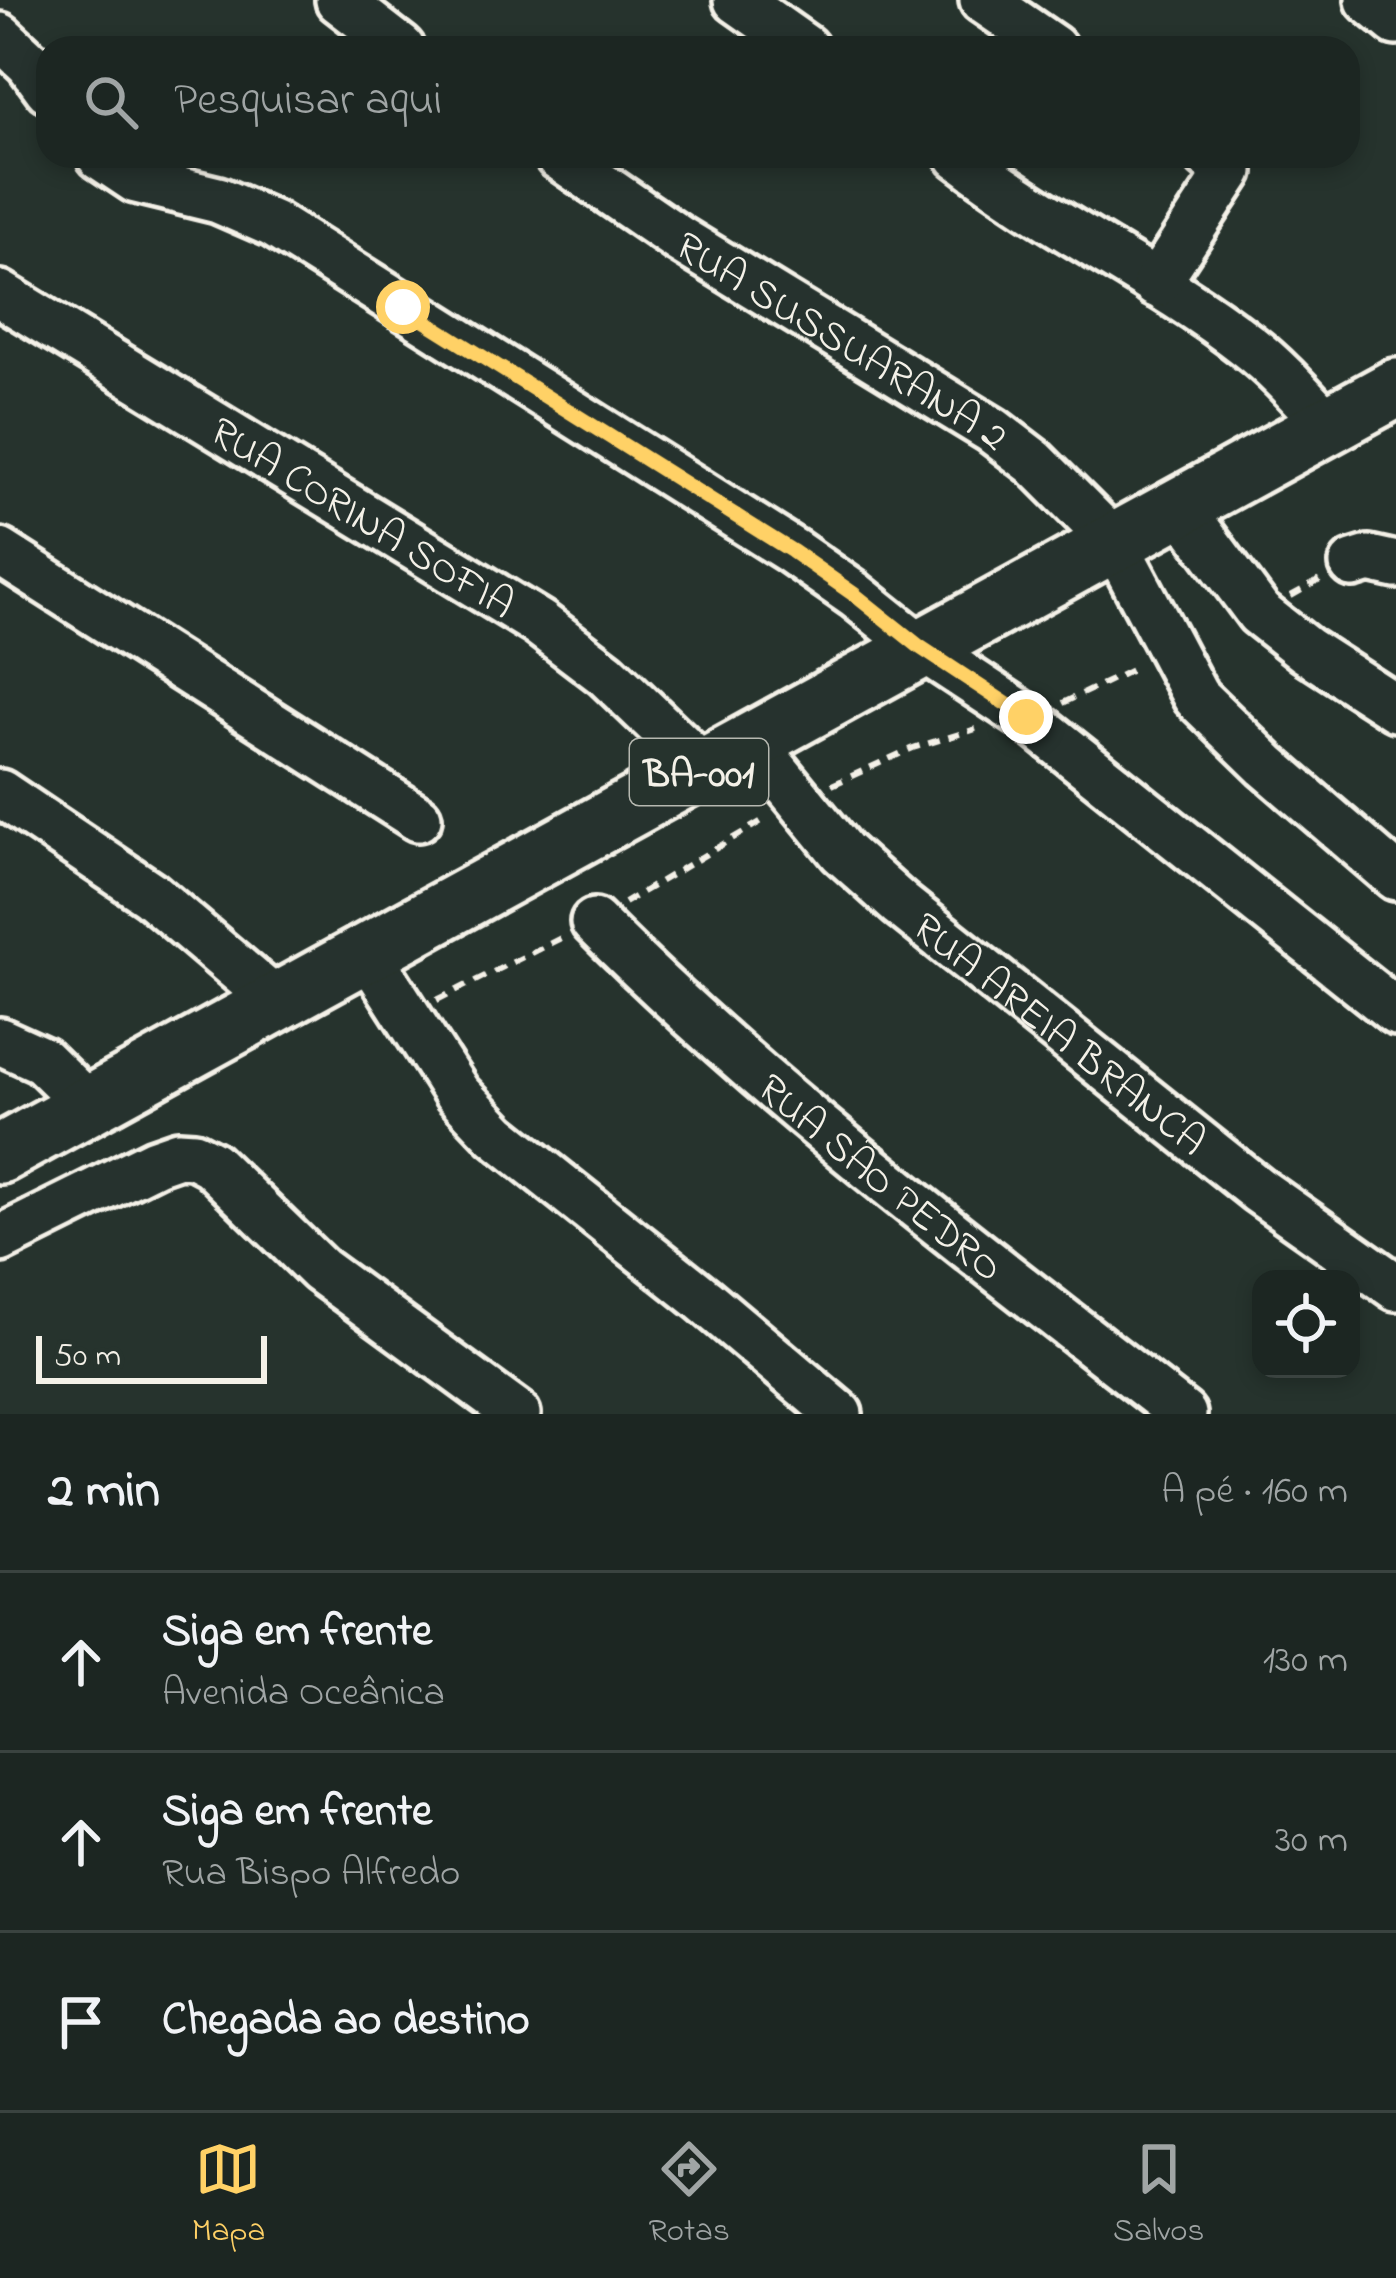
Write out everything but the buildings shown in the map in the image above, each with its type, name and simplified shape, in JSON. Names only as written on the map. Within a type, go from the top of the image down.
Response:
[{"type":"main road","name":"BA-001","points":[[0,1154],[1395,389]]},
{"type":"street","points":[[339,0],[386,36]]},
{"type":"street","points":[[737,0],[788,36]]},
{"type":"street","points":[[983,0],[1036,36]]},
{"type":"street","points":[[1370,0],[1396,22]]},
{"type":"street","points":[[0,36],[36,72]]},
{"type":"street","points":[[118,168],[136,180],[218,200],[273,224],[792,551],[920,647],[1026,717],[1396,1012]]},
{"type":"street","name":"RUA SUSSUARANA 2","points":[[575,168],[679,239],[992,430],[1046,473],[1114,542],[1196,697],[1396,877]]},
{"type":"street","points":[[975,168],[1251,348],[1328,425]]},
{"type":"street","points":[[1156,284],[1229,171],[1225,168]]},
{"type":"street","name":"RUA CORINA SOFIA","points":[[0,294],[539,622],[729,756]]},
{"type":"street","points":[[1179,505],[1259,614],[1396,708]]},
{"type":"street","points":[[0,551],[418,818]]},
{"type":"street","name":"RUA AREIA BRANCA","points":[[729,756],[797,801],[842,852],[960,956],[1258,1190],[1396,1287]]},
{"type":"street","points":[[0,793],[150,894],[278,1003]]},
{"type":"street","name":"RUA SÃO PEDRO","points":[[593,922],[691,1017],[1183,1414]]},
{"type":"street","points":[[368,955],[457,1093],[497,1136],[703,1299],[838,1414]]},
{"type":"street","points":[[0,1041],[42,1060],[88,1106]]},
{"type":"street","points":[[0,1239],[122,1177],[178,1154],[194,1155],[211,1164],[320,1270],[517,1414]]},
{"type":"path","points":[[1259,614],[1374,564]]},
{"type":"path","points":[[407,1015],[593,922],[797,801],[913,748],[1081,697],[1174,652]]},
{"type":"route","points":[[403,307],[792,551],[920,647],[1026,717]]}]
